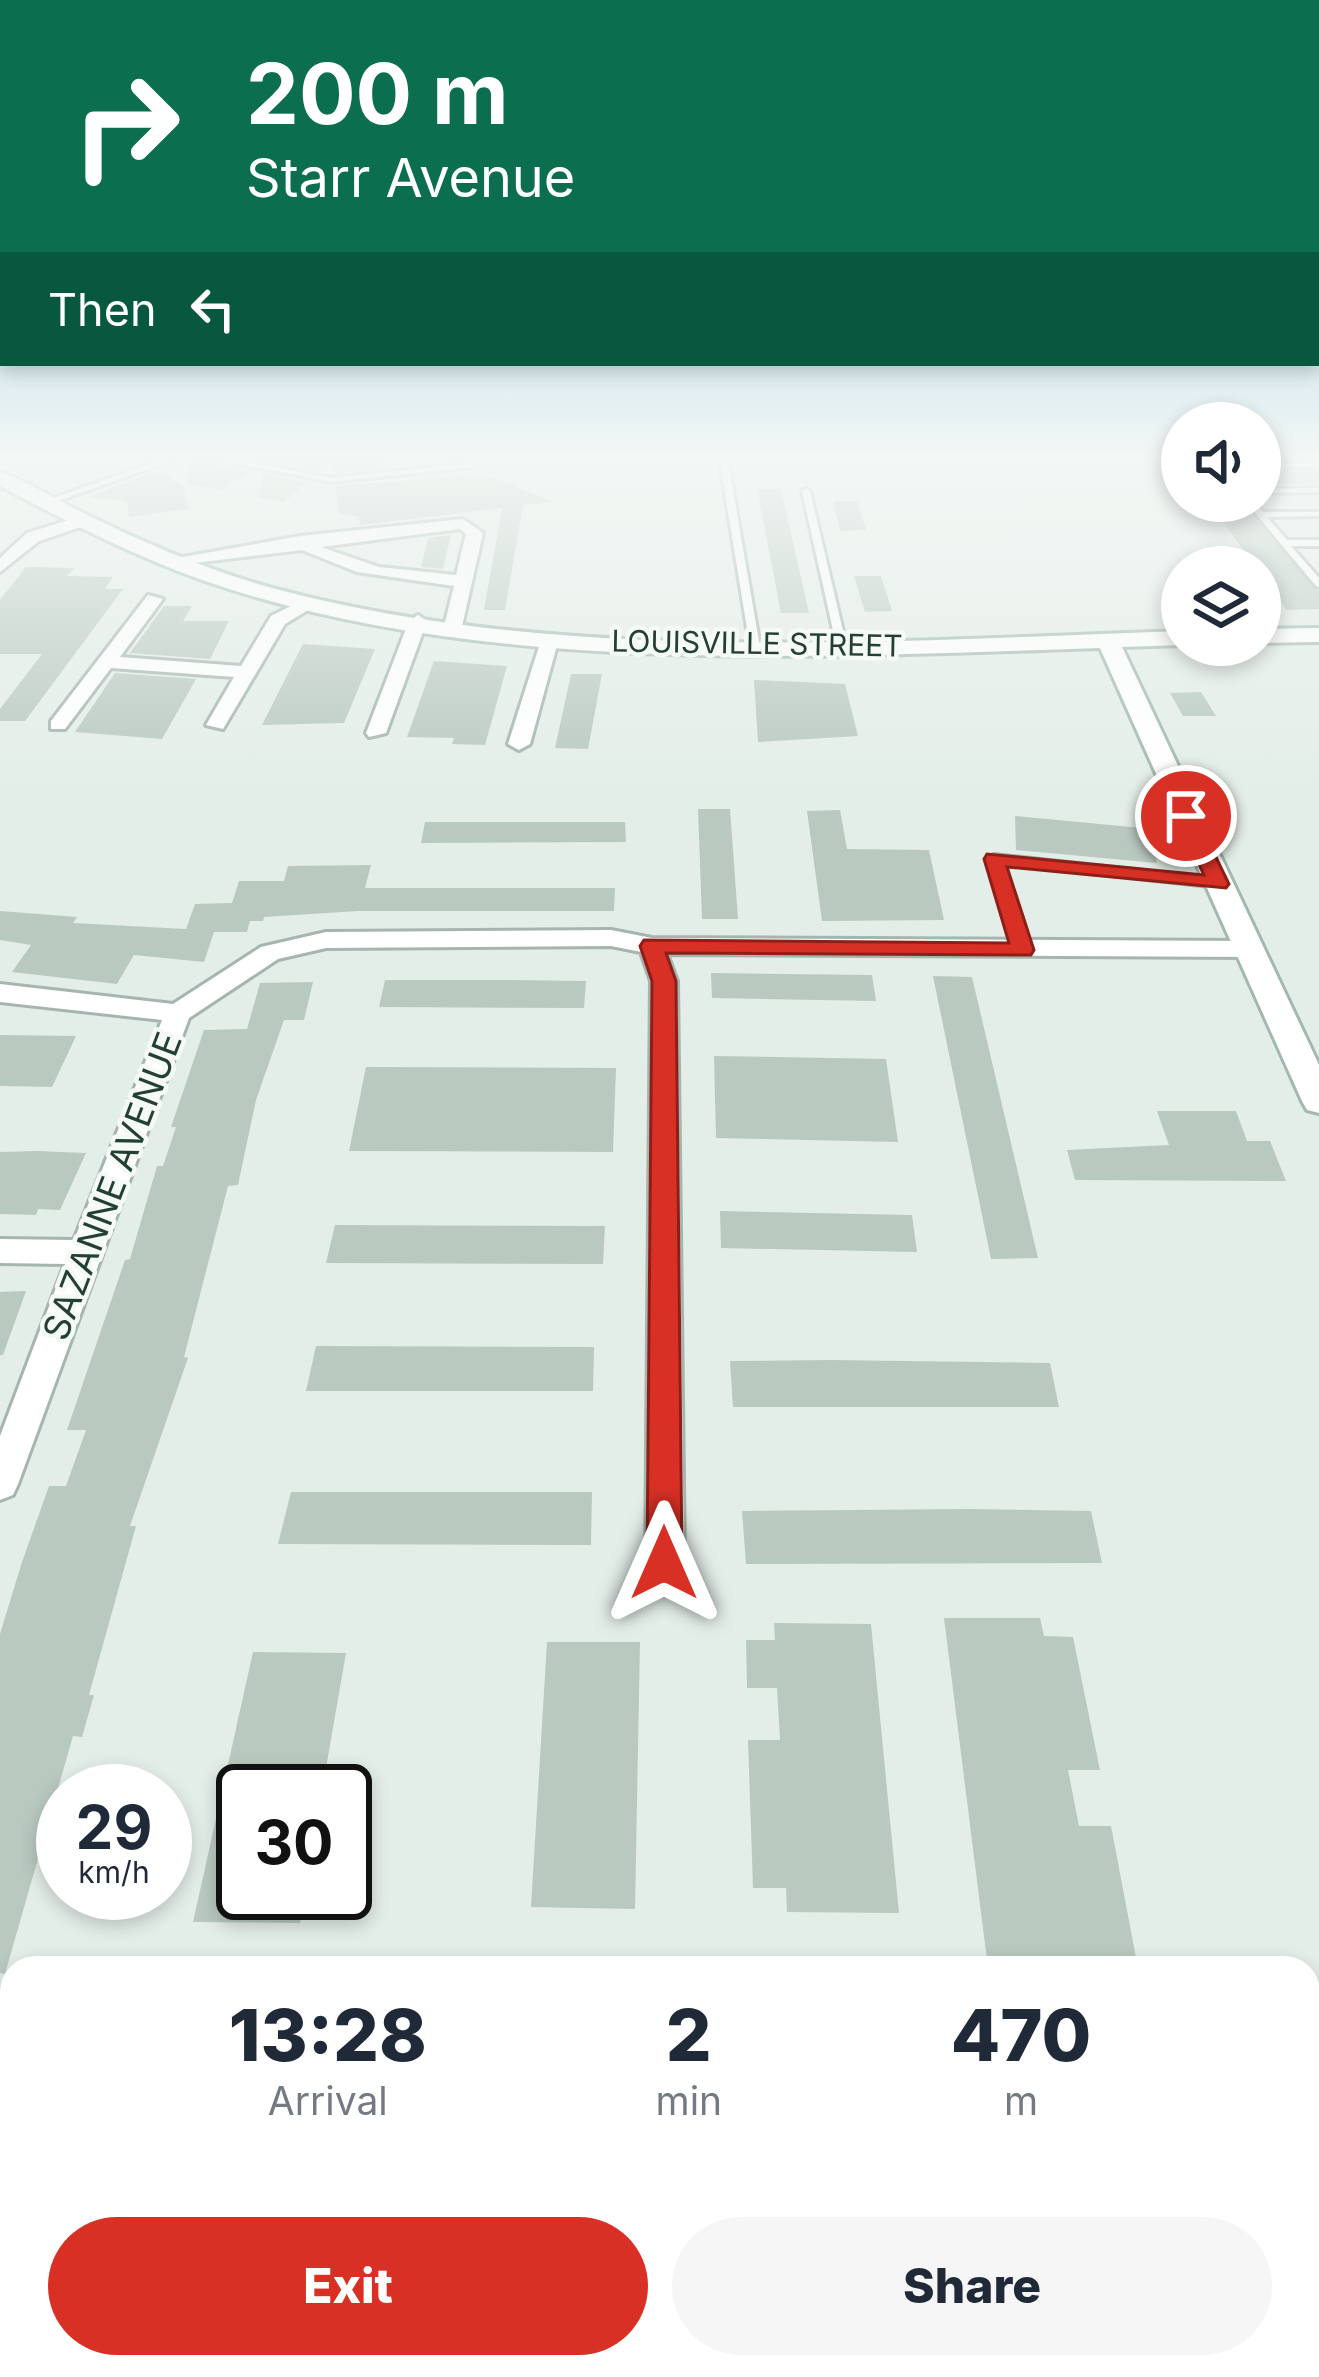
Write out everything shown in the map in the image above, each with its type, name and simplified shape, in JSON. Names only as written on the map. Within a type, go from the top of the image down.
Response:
[{"type":"main road","name":"LOUISVILLE STREET","points":[[192,567],[309,604],[550,638],[842,648],[1161,639]]},
{"type":"main road","points":[[1281,635],[1319,634]]},
{"type":"main road","points":[[1108,640],[1319,1101]]},
{"type":"street","points":[[369,567],[465,581]]},
{"type":"street","points":[[391,572],[393,567]]},
{"type":"street","points":[[453,626],[468,567]]},
{"type":"street","points":[[58,724],[154,598]]},
{"type":"street","points":[[216,724],[278,620],[309,604]]},
{"type":"street","points":[[376,733],[418,621]]},
{"type":"street","points":[[520,744],[550,638]]},
{"type":"street","points":[[105,662],[247,672]]},
{"type":"street","name":"SAZANNE AVENUE","points":[[0,1484],[178,1012],[270,953],[326,940],[611,938],[652,946],[1250,949]]},
{"type":"street","points":[[652,946],[664,981],[664,1563]]},
{"type":"street","points":[[0,993],[178,1012]]},
{"type":"street","points":[[0,1251],[85,1252]]},
{"type":"lane","points":[[742,567],[755,647]]},
{"type":"lane","points":[[823,567],[842,648]]},
{"type":"lane","points":[[1023,950],[994,859],[1219,884]]},
{"type":"building","points":[[26,567],[74,568],[67,576],[113,577],[105,589],[123,589],[25,721],[0,721],[0,709],[42,654],[0,654],[0,600]]},
{"type":"building","points":[[492,567],[512,567],[505,610],[484,610]]},
{"type":"building","points":[[772,567],[799,567],[809,613],[781,613]]},
{"type":"building","points":[[1281,567],[1298,567],[1319,591],[1319,609],[1287,610],[1281,602]]},
{"type":"building","points":[[854,576],[881,576],[892,611],[865,612]]},
{"type":"building","points":[[164,606],[192,606],[183,621],[229,621],[210,659],[130,653]]},
{"type":"building","points":[[303,644],[375,649],[344,723],[262,725]]},
{"type":"building","points":[[434,661],[507,666],[485,745],[452,744],[454,738],[407,737]]},
{"type":"building","points":[[115,673],[196,679],[162,739],[75,732]]},
{"type":"building","points":[[571,674],[602,674],[588,749],[555,748]]},
{"type":"building","points":[[754,680],[845,684],[858,736],[758,742]]},
{"type":"building","points":[[1201,692],[1216,716],[1183,716],[1170,693]]},
{"type":"building","points":[[698,809],[730,809],[738,919],[702,919]]},
{"type":"building","points":[[840,810],[847,849],[929,850],[944,920],[822,921],[807,811]]},
{"type":"building","points":[[1015,816],[1152,829],[1157,863],[1016,850]]},
{"type":"building","points":[[425,822],[625,822],[626,842],[421,843]]},
{"type":"building","points":[[371,865],[365,888],[615,888],[614,911],[358,911],[264,917],[250,921],[247,932],[214,932],[204,962],[134,955],[117,984],[12,972],[31,945],[0,940],[0,911],[77,917],[73,923],[186,929],[195,904],[232,903],[239,881],[284,881],[288,866]]},
{"type":"building","points":[[711,973],[872,975],[876,1001],[712,998]]},
{"type":"building","points":[[933,976],[972,977],[1038,1258],[991,1259]]},
{"type":"building","points":[[385,980],[586,981],[584,1008],[379,1007]]},
{"type":"building","points":[[313,982],[304,1020],[284,1020],[256,1100],[238,1185],[228,1186],[184,1357],[188,1358],[130,1526],[136,1526],[89,1695],[94,1695],[82,1737],[73,1736],[65,1764],[36,1764],[36,1866],[10,1956],[0,1956],[0,1634],[49,1486],[66,1486],[86,1430],[67,1430],[125,1260],[130,1259],[157,1166],[163,1166],[204,1030],[247,1029],[260,983]]},
{"type":"building","points":[[0,1035],[76,1036],[52,1087],[0,1086]]},
{"type":"building","points":[[714,1056],[886,1059],[898,1142],[716,1138]]},
{"type":"building","points":[[366,1067],[616,1068],[613,1152],[349,1151]]},
{"type":"building","points":[[1157,1111],[1236,1111],[1247,1141],[1270,1141],[1286,1181],[1075,1180],[1067,1150],[1169,1145]]},
{"type":"building","points":[[0,1152],[86,1153],[60,1210],[38,1209],[36,1215],[0,1214]]},
{"type":"building","points":[[720,1211],[912,1215],[917,1252],[721,1248]]},
{"type":"building","points":[[335,1225],[605,1226],[603,1264],[326,1263]]},
{"type":"building","points":[[26,1291],[3,1355],[0,1355],[0,1292]]},
{"type":"building","points":[[316,1346],[594,1347],[593,1391],[306,1391]]},
{"type":"building","points":[[730,1361],[1050,1363],[1059,1407],[733,1407]]},
{"type":"building","points":[[291,1492],[592,1492],[591,1545],[278,1544]]},
{"type":"building","points":[[742,1511],[1091,1511],[1102,1563],[746,1564]]},
{"type":"building","points":[[944,1618],[1040,1618],[1044,1636],[1073,1637],[1100,1770],[1068,1770],[1079,1826],[1111,1826],[1136,1956],[986,1956]]},
{"type":"building","points":[[774,1623],[871,1624],[899,1913],[787,1912],[786,1888],[753,1888],[748,1740],[780,1740],[777,1688],[747,1688],[746,1640],[775,1640]]},
{"type":"building","points":[[547,1642],[640,1642],[635,1909],[531,1907]]},
{"type":"building","points":[[253,1652],[346,1653],[327,1764],[228,1764]]},
{"type":"building","points":[[216,1818],[216,1920],[300,1920],[300,1923],[193,1922]]},
{"type":"route","points":[[664,1563],[664,981],[652,946],[1023,950],[994,859],[1219,884],[1186,816]]}]
